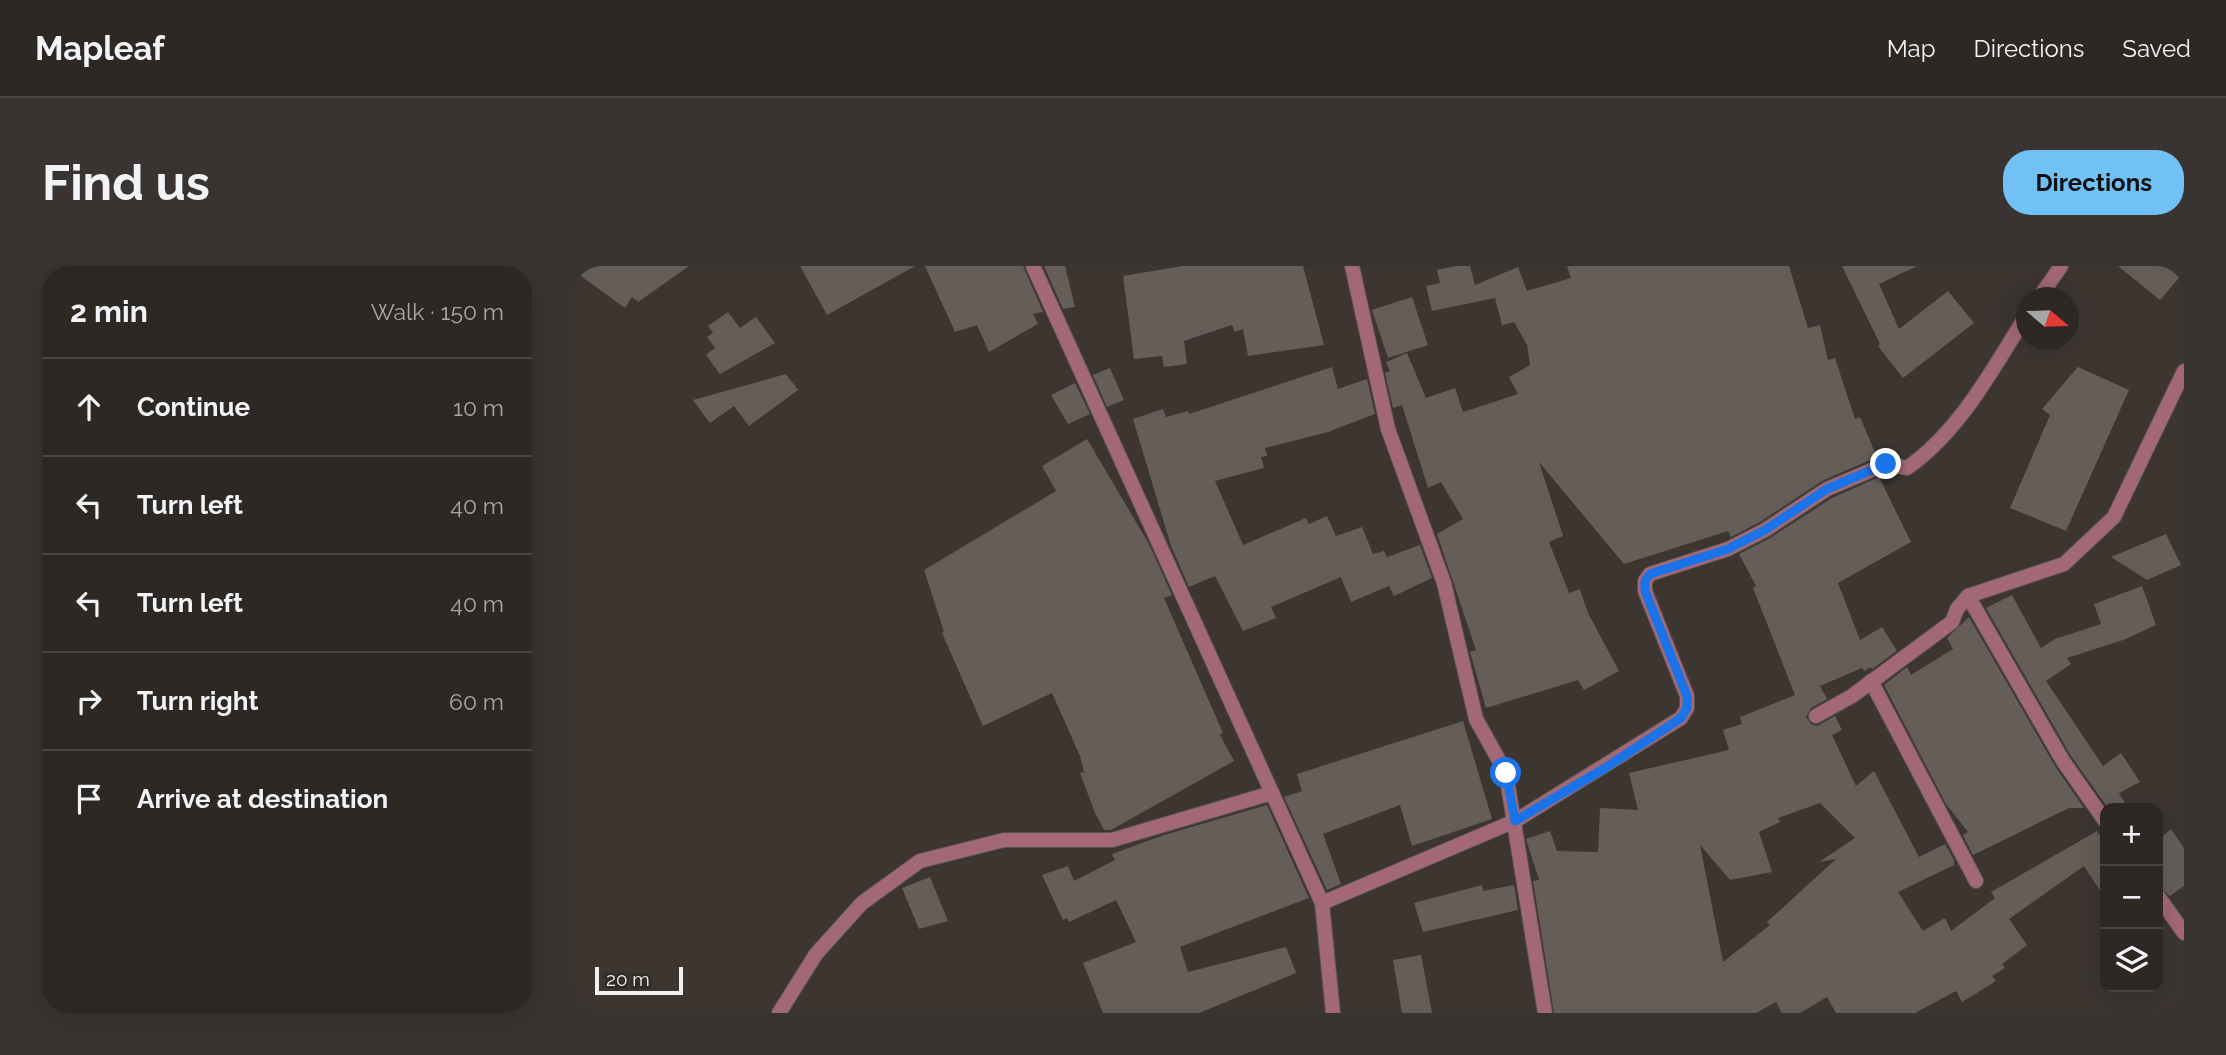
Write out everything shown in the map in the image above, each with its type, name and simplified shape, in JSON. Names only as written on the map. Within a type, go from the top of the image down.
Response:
[{"type":"street","points":[[1033,266],[1322,903],[1333,1013]]},
{"type":"street","points":[[1352,266],[1388,429],[1444,583],[1476,719],[1506,773],[1545,1013]]},
{"type":"street","points":[[2047,287],[2061,266]]},
{"type":"street","points":[[1322,903],[1515,821],[1605,768],[1681,718],[1687,708],[1687,696],[1645,591],[1645,581],[1650,574],[1728,549],[1765,530],[1827,489],[1886,464],[1907,468],[1932,450],[1989,374],[2016,332]]},
{"type":"street","points":[[1816,716],[1852,696],[1952,622],[1957,609],[1968,596],[2064,564],[2114,517],[2184,371]]},
{"type":"street","points":[[1968,596],[2063,761],[2100,814]]},
{"type":"street","points":[[1871,681],[1976,881]]},
{"type":"street","points":[[779,1013],[816,954],[862,903],[920,860],[1004,840],[1112,840],[1272,793]]},
{"type":"street","points":[[2163,903],[2184,933]]},
{"type":"building","points":[[574,266],[689,266],[638,302],[632,297],[625,308],[574,271]]},
{"type":"building","points":[[800,266],[915,266],[827,315]]},
{"type":"building","points":[[925,266],[1023,266],[1043,312],[1033,314],[1038,324],[989,352],[977,325],[955,332]]},
{"type":"building","points":[[1044,266],[1065,266],[1075,307],[1063,309]]},
{"type":"building","points":[[1183,266],[1303,266],[1324,345],[1248,356],[1243,329],[1235,332],[1232,325],[1184,341],[1187,364],[1164,367],[1162,356],[1134,359],[1123,276]]},
{"type":"building","points":[[1470,266],[1475,285],[1518,267],[1527,291],[1571,278],[1567,266],[1789,266],[1808,328],[1820,325],[1828,360],[1835,358],[1855,419],[1860,417],[1877,457],[1822,481],[1760,522],[1731,537],[1728,531],[1624,564],[1539,462],[1563,536],[1549,542],[1569,593],[1580,589],[1588,613],[1619,671],[1584,690],[1578,680],[1486,708],[1470,652],[1476,650],[1437,534],[1463,519],[1441,482],[1428,488],[1402,405],[1393,408],[1385,373],[1390,371],[1386,362],[1407,353],[1426,398],[1455,388],[1463,412],[1518,394],[1509,377],[1530,365],[1527,345],[1514,322],[1502,325],[1495,298],[1432,311],[1426,286],[1440,283],[1437,270]]},
{"type":"building","points":[[1842,266],[1917,266],[1879,284],[1899,329],[1948,291],[1974,323],[1903,378],[1878,346],[1880,344]]},
{"type":"building","points":[[2118,266],[2184,266],[2184,272],[2160,300]]},
{"type":"building","points":[[1412,297],[1428,345],[1388,358],[1372,310]]},
{"type":"building","points":[[728,312],[740,328],[756,317],[775,343],[720,374],[706,355],[715,348],[707,337],[713,333],[708,326]]},
{"type":"building","points":[[1332,367],[1338,389],[1367,379],[1375,414],[1328,432],[1265,448],[1267,456],[1261,457],[1264,468],[1215,481],[1243,545],[1306,518],[1309,524],[1327,516],[1336,536],[1362,527],[1373,554],[1384,551],[1387,557],[1420,545],[1432,578],[1394,596],[1389,586],[1351,602],[1341,577],[1271,607],[1276,618],[1243,631],[1215,576],[1189,587],[1171,546],[1133,419],[1163,409],[1166,417],[1188,411],[1189,414]]},
{"type":"building","points":[[2078,367],[2129,390],[2066,531],[2010,508],[2050,415],[2042,409]]},
{"type":"building","points":[[1110,368],[1124,400],[1107,407],[1093,375]]},
{"type":"building","points":[[786,374],[798,390],[749,426],[734,406],[710,423],[693,400]]},
{"type":"building","points":[[1075,383],[1090,414],[1068,424],[1051,395]]},
{"type":"building","points":[[1087,439],[1149,544],[1172,595],[1164,598],[1223,733],[1220,735],[1234,761],[1111,830],[1104,830],[1095,813],[1080,773],[1084,772],[1080,756],[1052,693],[983,726],[942,633],[944,632],[924,570],[1056,491],[1042,466]]},
{"type":"building","points":[[1879,477],[1911,542],[1838,583],[1860,640],[1882,627],[1897,651],[1872,669],[1871,667],[1864,671],[1862,668],[1820,686],[1827,699],[1811,708],[1806,717],[1811,724],[1817,726],[1835,716],[1842,730],[1832,735],[1856,786],[1874,771],[1919,857],[1945,844],[1954,860],[1954,865],[1898,892],[1923,931],[1945,918],[1951,931],[1995,898],[1991,892],[2097,831],[2100,836],[2100,890],[2084,866],[2009,919],[2027,945],[2002,964],[2005,968],[1992,976],[1996,981],[1962,1002],[1956,991],[1915,1013],[1836,1013],[1827,997],[1800,1013],[1782,1013],[1776,1002],[1756,1013],[1554,1013],[1533,881],[1539,880],[1526,839],[1550,831],[1557,851],[1598,852],[1600,808],[1638,810],[1629,773],[1729,750],[1723,730],[1742,724],[1740,717],[1795,695],[1753,588],[1756,586],[1739,554],[1770,538],[1832,498]],"holes":[[[1820,803],[1855,838],[1819,862],[1836,859],[1767,922],[1770,925],[1723,962],[1700,845],[1730,880],[1772,872],[1759,832],[1780,822],[1778,818]]]},
{"type":"building","points":[[2166,534],[2181,565],[2147,580],[2111,557]]},
{"type":"building","points":[[2142,586],[2156,625],[2126,639],[2067,658],[2071,664],[2046,681],[2103,766],[2121,753],[2140,782],[2119,793],[2125,803],[2104,803],[2071,756],[1986,608],[2012,595],[2041,648],[2055,639],[2101,624],[2094,604]]},
{"type":"building","points":[[1969,617],[2055,766],[2084,808],[2069,808],[1973,855],[1963,835],[1968,832],[1946,804],[1884,685],[1907,667],[1911,675],[1953,649],[1947,638]]},
{"type":"building","points":[[1463,721],[1492,819],[1412,846],[1400,805],[1323,834],[1341,884],[1327,890],[1284,797],[1302,791],[1297,774]]},
{"type":"building","points":[[1267,805],[1309,898],[1180,947],[1188,972],[1286,947],[1296,973],[1199,1013],[1103,1013],[1083,963],[1136,942],[1116,900],[1069,922],[1067,918],[1063,920],[1042,875],[1068,866],[1074,881],[1115,860],[1112,854],[1164,835]]},
{"type":"building","points":[[2171,829],[2184,848],[2184,886],[2170,896],[2163,890],[2163,836]]},
{"type":"building","points":[[930,877],[948,921],[919,929],[902,888]]},
{"type":"building","points":[[1482,885],[1483,891],[1514,885],[1518,910],[1423,932],[1414,903]]},
{"type":"building","points":[[1421,955],[1432,1013],[1402,1013],[1393,960]]},
{"type":"route","points":[[1506,773],[1515,821],[1605,768],[1681,718],[1687,708],[1687,696],[1645,591],[1645,581],[1650,574],[1728,549],[1765,530],[1827,489],[1886,464]]}]
